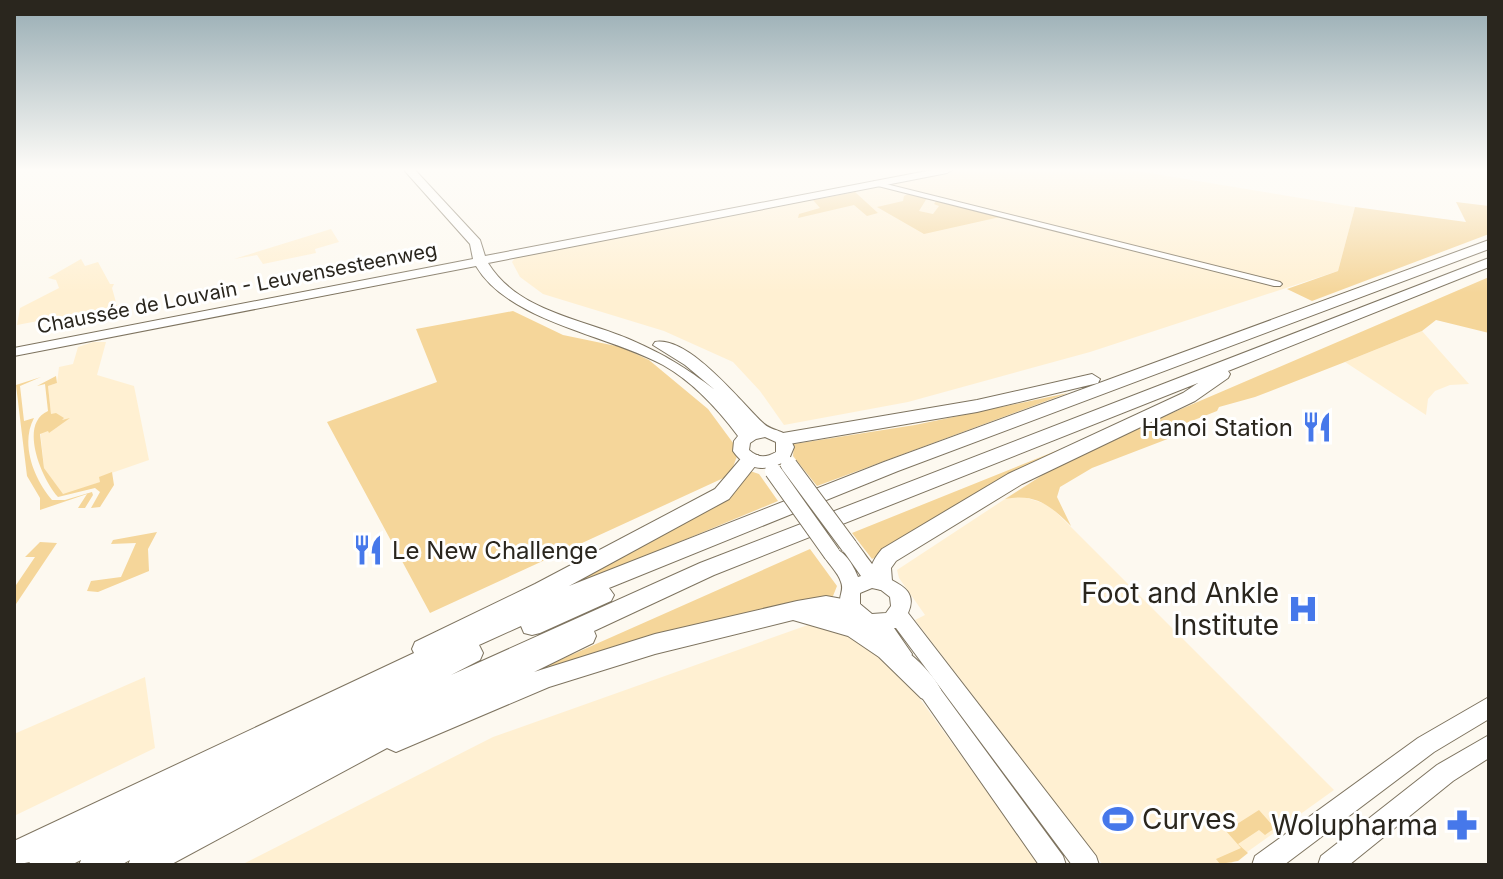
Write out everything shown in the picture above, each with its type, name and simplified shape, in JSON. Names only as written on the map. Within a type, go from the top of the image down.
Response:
[{"type":"highway","points":[[14,855],[223,752],[565,597],[692,544],[1158,365],[1244,338],[1489,244]]},
{"type":"highway","points":[[93,865],[361,727],[707,569],[1489,262]]},
{"type":"highway","points":[[42,865],[394,689],[640,578],[1218,352],[1244,338]]},
{"type":"highway","points":[[878,580],[880,566],[889,555],[978,501],[1054,458],[1142,419],[1210,383],[1237,363]]},
{"type":"highway","points":[[223,752],[287,715],[543,590],[722,494],[774,459],[844,431],[986,405],[1158,365]]},
{"type":"highway","points":[[142,865],[510,671],[714,578],[1210,383]]},
{"type":"highway","points":[[351,757],[545,678],[655,644],[852,598]]},
{"type":"highway","points":[[782,615],[814,615],[868,635],[890,650],[929,690]]},
{"type":"main road","points":[[447,211],[475,242],[480,261],[508,292],[535,310],[649,351],[681,369],[754,434]]},
{"type":"main road","points":[[456,211],[497,258],[511,281],[544,303],[642,337],[687,359],[726,389],[754,434]]},
{"type":"main road","name":"Chaussée de Louvain - Leuvensesteenweg","points":[[14,352],[736,211]]},
{"type":"main road","points":[[774,459],[773,433],[754,434],[741,447],[774,459],[841,550],[899,594],[902,601],[889,619]]},
{"type":"main road","points":[[841,550],[852,598],[862,619],[889,619]]},
{"type":"main road","points":[[852,598],[862,582],[878,580]]},
{"type":"main road","points":[[889,619],[929,690],[1054,865]]},
{"type":"main road","points":[[889,619],[1087,865]]},
{"type":"main road","points":[[1264,865],[1426,745],[1489,707]]},
{"type":"main road","points":[[1330,865],[1445,773],[1489,746]]},
{"type":"street","points":[[988,211],[1277,284]]},
{"type":"shaded area","points":[[739,211],[1354,211],[1338,271],[1090,352],[908,402],[784,425],[760,391],[733,362],[664,331],[543,294],[520,277],[512,262],[517,255]]},
{"type":"shaded area","points":[[809,211],[828,211],[798,218],[799,214]]},
{"type":"shaded area","points":[[861,211],[878,213],[867,216]]},
{"type":"shaded area","points":[[884,211],[933,214],[935,211],[978,211],[1000,217],[924,234]]},
{"type":"shaded area","points":[[1354,211],[1385,211],[1466,222],[1461,211],[1489,211],[1489,234],[1312,301],[1287,289],[1338,271]]},
{"type":"shaded area","points":[[331,229],[339,242],[315,249],[316,253],[263,264],[257,255],[234,259]]},
{"type":"shaded area","points":[[81,259],[85,266],[98,262],[110,284],[114,284],[112,288],[117,306],[17,325],[20,308],[59,288],[56,280],[48,278]]},
{"type":"shaded area","points":[[1489,277],[1489,333],[1436,320],[1422,331],[1345,362],[1255,397],[1219,407],[1217,411],[1179,426],[1178,435],[1092,468],[1060,487],[1057,497],[1071,526],[1056,512],[1034,499],[1005,499],[1074,455]]},
{"type":"shaded area","points":[[513,311],[563,335],[621,347],[649,360],[708,409],[739,451],[730,475],[430,613],[327,422],[437,382],[416,329]]},
{"type":"shaded area","points":[[1422,331],[1469,384],[1450,385],[1435,391],[1428,399],[1426,415],[1345,362]]},
{"type":"shaded area","points":[[106,342],[97,375],[134,386],[149,460],[100,477],[101,482],[63,495],[44,468],[39,418],[51,414],[48,386],[57,383],[59,367],[73,364],[78,347]]},
{"type":"shaded area","points":[[56,376],[57,383],[48,386],[51,414],[56,413],[64,418],[62,420],[70,418],[49,433],[40,434],[44,468],[63,494],[100,482],[99,477],[112,472],[114,485],[100,507],[91,508],[100,492],[95,488],[58,497],[40,465],[34,439],[35,427],[39,418],[48,411],[45,384],[37,386]]},
{"type":"shaded area","points":[[41,377],[20,386],[24,421],[34,418],[28,439],[31,461],[52,500],[65,500],[92,492],[85,508],[78,508],[87,494],[40,510],[40,498],[27,476],[16,385]]},
{"type":"shaded area","points":[[1068,393],[817,486],[793,456],[794,444],[915,425]]},
{"type":"shaded area","points":[[1078,442],[872,559],[852,533]]},
{"type":"shaded area","points":[[750,471],[759,474],[778,501],[496,618]]},
{"type":"shaded area","points":[[1021,496],[1049,505],[1334,790],[1229,865],[1103,865],[915,620],[925,615],[899,578],[897,570],[1005,499]]},
{"type":"shaded area","points":[[157,532],[148,549],[149,571],[98,592],[87,591],[91,581],[121,577],[136,543],[111,544],[113,540]]},
{"type":"shaded area","points":[[40,542],[57,543],[14,607],[14,588],[35,557],[25,557]]},
{"type":"shaded area","points":[[810,549],[837,586],[831,601],[479,696]]},
{"type":"shaded area","points":[[822,620],[884,649],[1040,865],[241,865],[493,737]]},
{"type":"shaded area","points":[[145,677],[155,748],[14,816],[14,734]]},
{"type":"shaded area","points":[[1259,810],[1275,828],[1265,835],[1259,830],[1238,844],[1248,853],[1238,861],[1220,864],[1216,859],[1241,848],[1226,831]]},
{"type":"place","name":"Hanoi Station","points":[[1317,427]]},
{"type":"place","name":"Le New Challenge","points":[[368,550]]},
{"type":"place","name":"Foot and Ankle Institute","points":[[1303,609]]},
{"type":"place","name":"Curves","points":[[1118,819]]},
{"type":"place","name":"Wolupharma","points":[[1462,825]]}]
